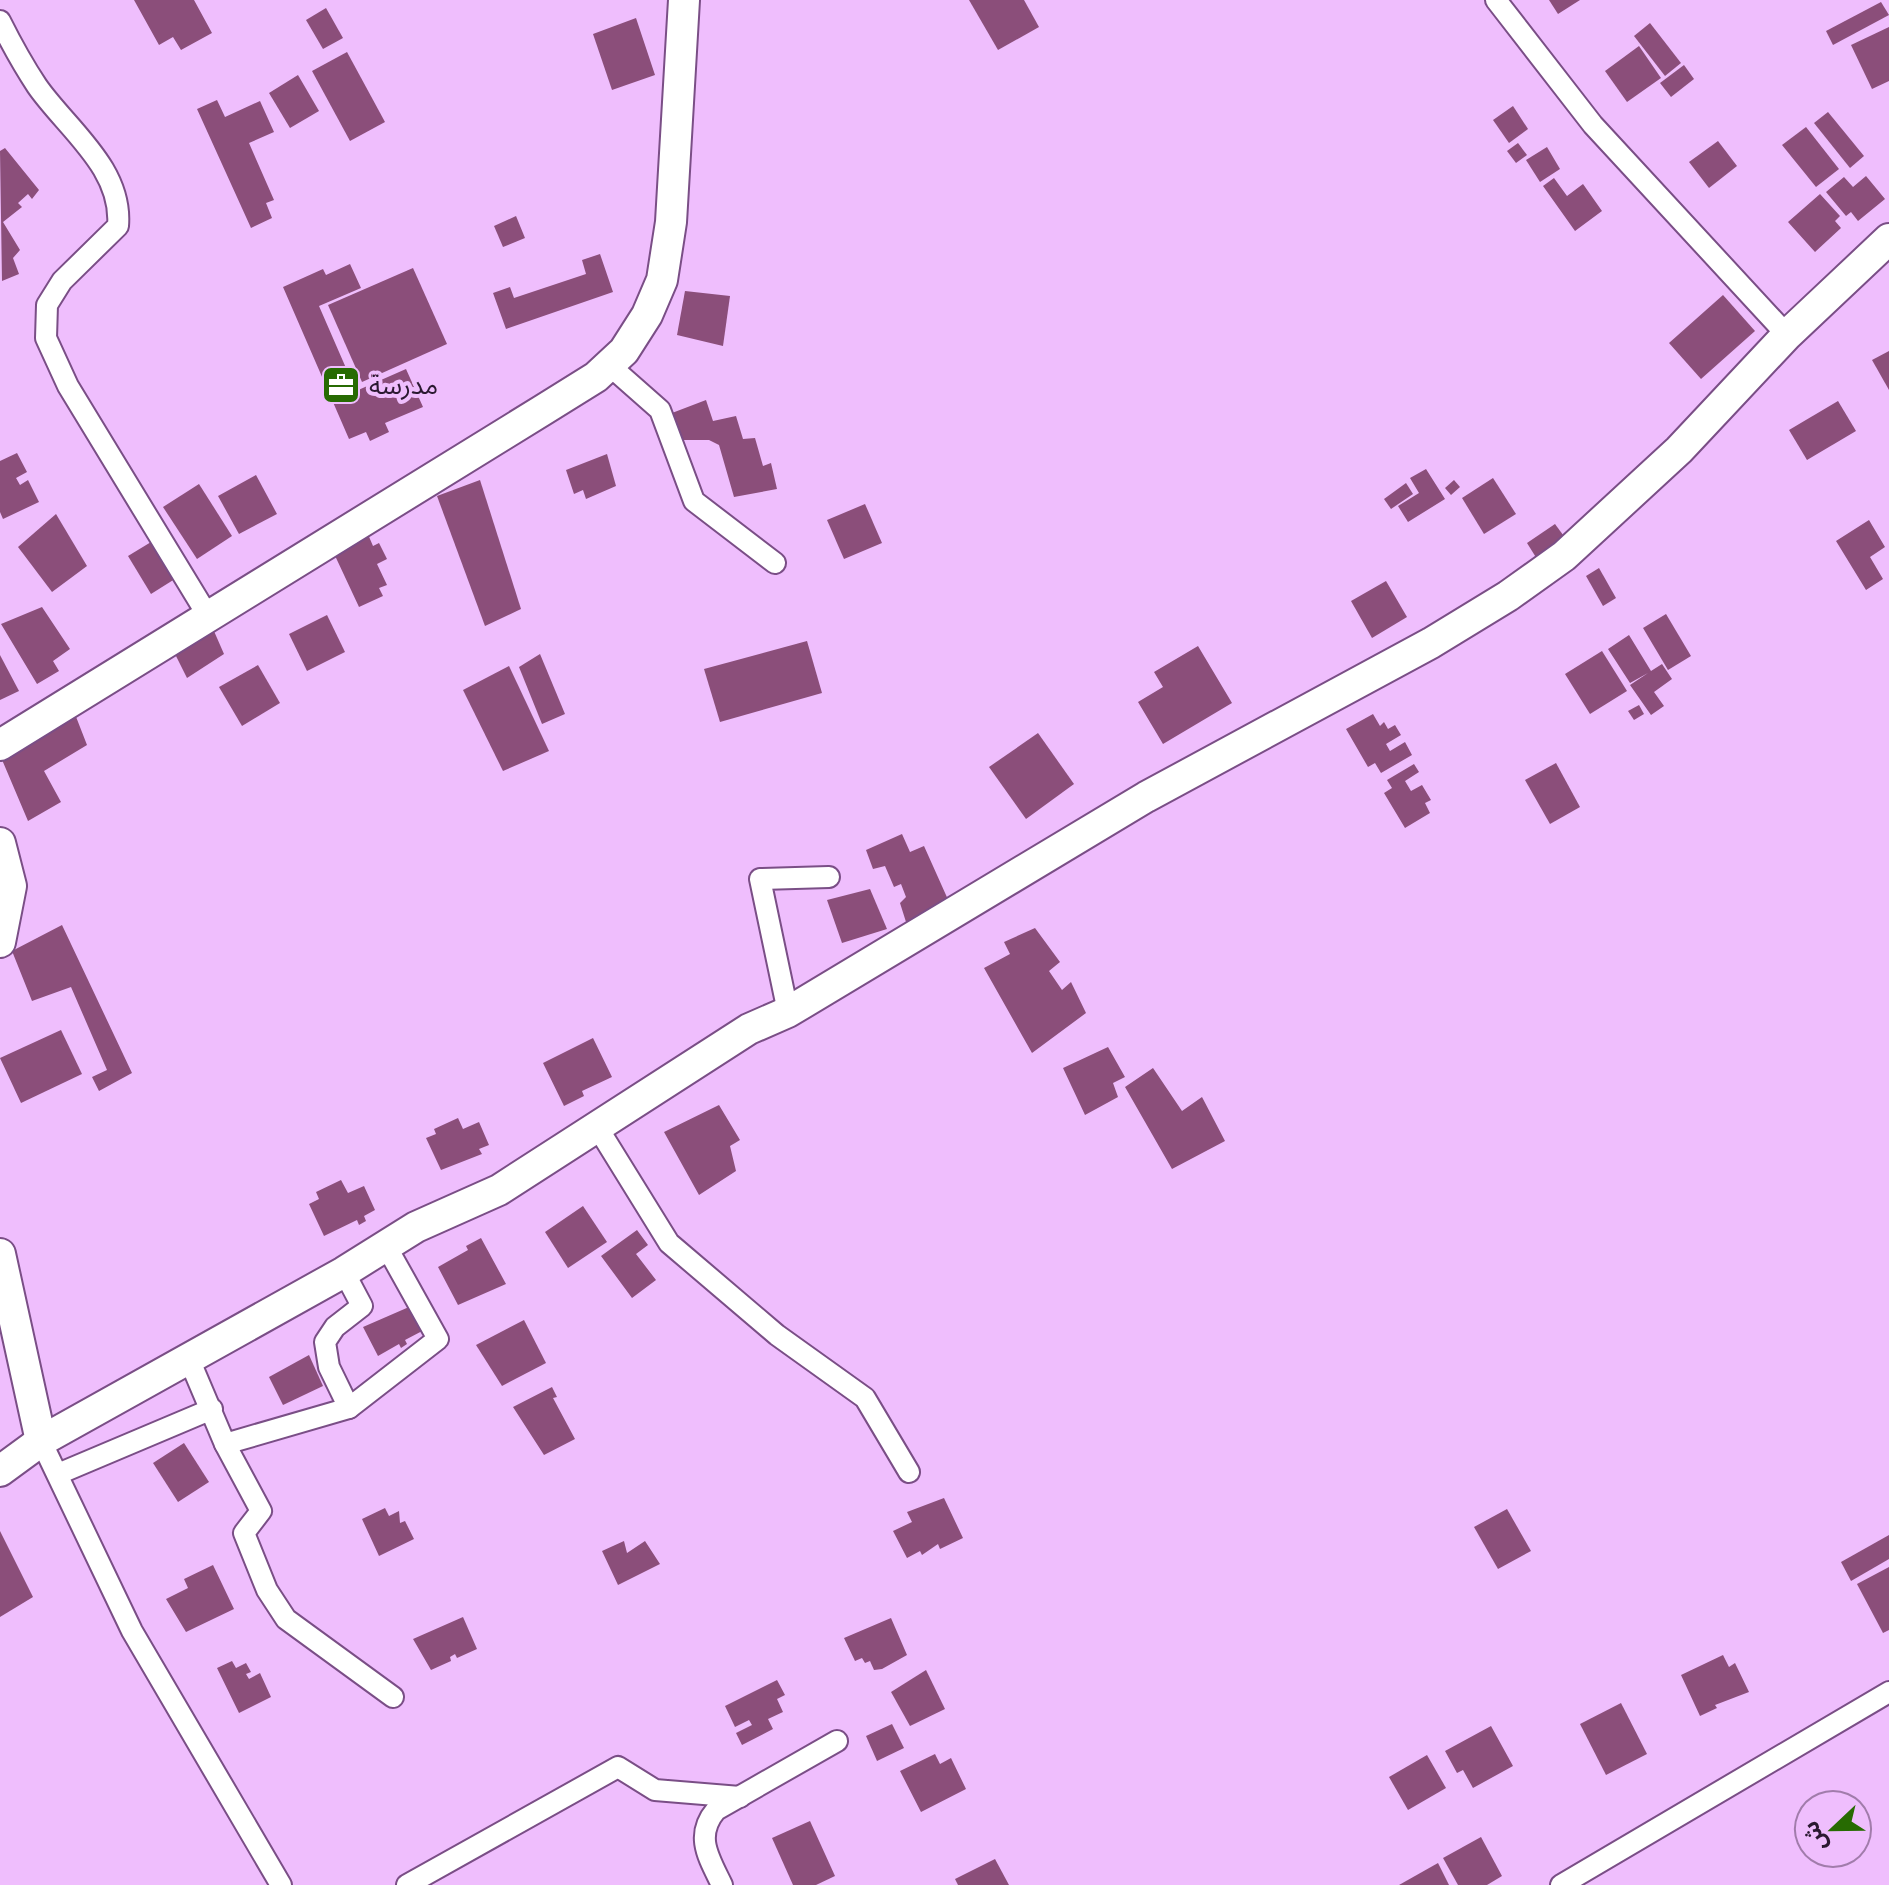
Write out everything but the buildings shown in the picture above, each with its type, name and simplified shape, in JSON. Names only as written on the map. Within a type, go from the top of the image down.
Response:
[{"type":"street","points":[[0,745],[543,410],[609,365],[624,351],[647,315],[662,280],[671,222],[684,0]]},
{"type":"street","points":[[1496,0],[1593,125],[1787,335]]},
{"type":"street","points":[[0,21],[37,87],[83,139],[110,184],[119,212],[118,226],[62,281],[47,305],[46,338],[68,386],[208,616]]},
{"type":"street","points":[[0,1471],[41,1441],[344,1272],[385,1244],[499,1190],[749,1029],[788,1012],[1146,797],[1431,643],[1508,596],[1564,556],[1679,450],[1787,335],[1889,239]]},
{"type":"street","points":[[609,365],[660,410],[694,501],[775,563]]},
{"type":"street","points":[[0,843],[11,886],[0,942]]},
{"type":"street","points":[[788,1012],[760,879],[829,877]]},
{"type":"street","points":[[596,1125],[669,1243],[777,1335],[865,1398],[909,1472]]},
{"type":"street","points":[[225,1444],[349,1408],[438,1339],[385,1244]]},
{"type":"street","points":[[0,1254],[41,1441],[88,1546],[132,1631],[281,1885]]},
{"type":"street","points":[[344,1272],[362,1306],[335,1327],[325,1342],[329,1367],[349,1408]]},
{"type":"street","points":[[189,1359],[225,1444],[261,1511],[244,1533],[267,1590],[286,1619],[393,1697]]},
{"type":"street","points":[[58,1474],[212,1409]]},
{"type":"street","points":[[1561,1885],[1889,1692]]},
{"type":"street","points":[[722,1885],[702,1837],[706,1822],[716,1810],[837,1741]]},
{"type":"street","points":[[407,1885],[618,1767],[655,1790],[740,1797]]},
{"type":"place","name":"مدرسة","points":[[341,385]]}]
